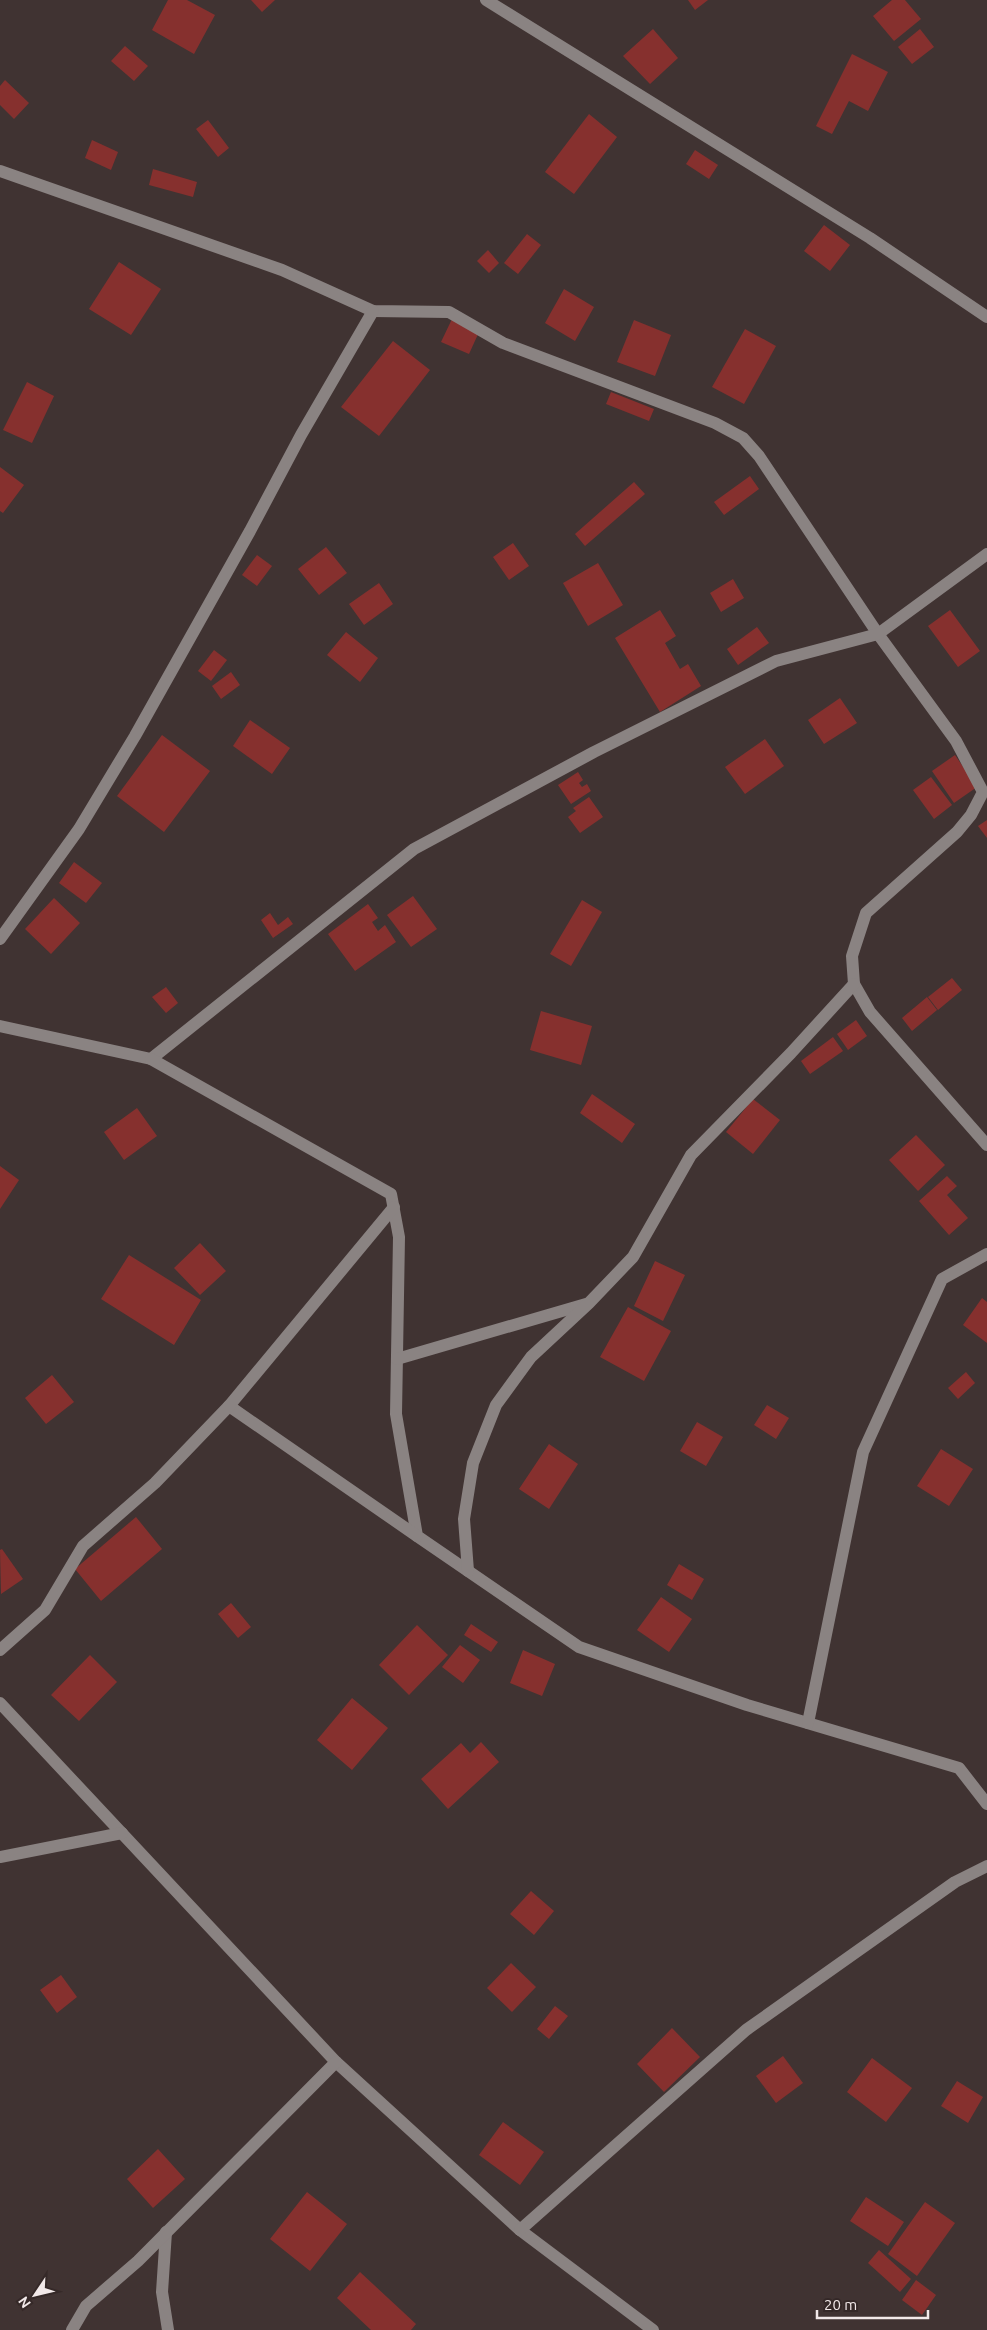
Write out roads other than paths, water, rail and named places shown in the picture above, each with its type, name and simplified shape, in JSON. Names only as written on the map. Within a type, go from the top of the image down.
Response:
[{"type":"street","points":[[486,0],[870,238],[987,317]]},
{"type":"street","points":[[0,170],[282,270],[373,311],[449,312],[503,342],[714,423],[743,438],[759,456],[878,634],[956,741],[983,792],[971,815],[956,832],[866,913],[852,956],[854,984],[870,1012],[987,1145]]},
{"type":"street","points":[[0,938],[79,829],[130,744],[246,540],[301,435],[373,311]]},
{"type":"street","points":[[151,1059],[414,848],[594,752],[776,661],[878,634],[987,554]]},
{"type":"street","points":[[468,1571],[464,1519],[468,1491],[473,1462],[496,1405],[531,1357],[589,1303],[632,1257],[691,1155],[791,1054],[854,984]]},
{"type":"street","points":[[0,1026],[151,1059],[391,1194],[399,1238],[396,1414],[417,1536]]},
{"type":"street","points":[[0,1650],[45,1610],[83,1546],[155,1483],[228,1406],[394,1207]]},
{"type":"street","points":[[808,1723],[864,1452],[942,1279],[987,1254]]},
{"type":"street","points":[[397,1358],[589,1303]]},
{"type":"street","points":[[228,1406],[579,1647],[747,1705],[959,1768],[987,1804]]},
{"type":"street","points":[[0,1703],[336,2062],[520,2230],[653,2330]]},
{"type":"street","points":[[0,1857],[122,1833]]},
{"type":"street","points":[[520,2230],[746,2030],[955,1882],[987,1866]]},
{"type":"street","points":[[72,2330],[86,2306],[138,2261],[336,2062]]},
{"type":"street","points":[[166,2232],[162,2292],[168,2330]]}]
